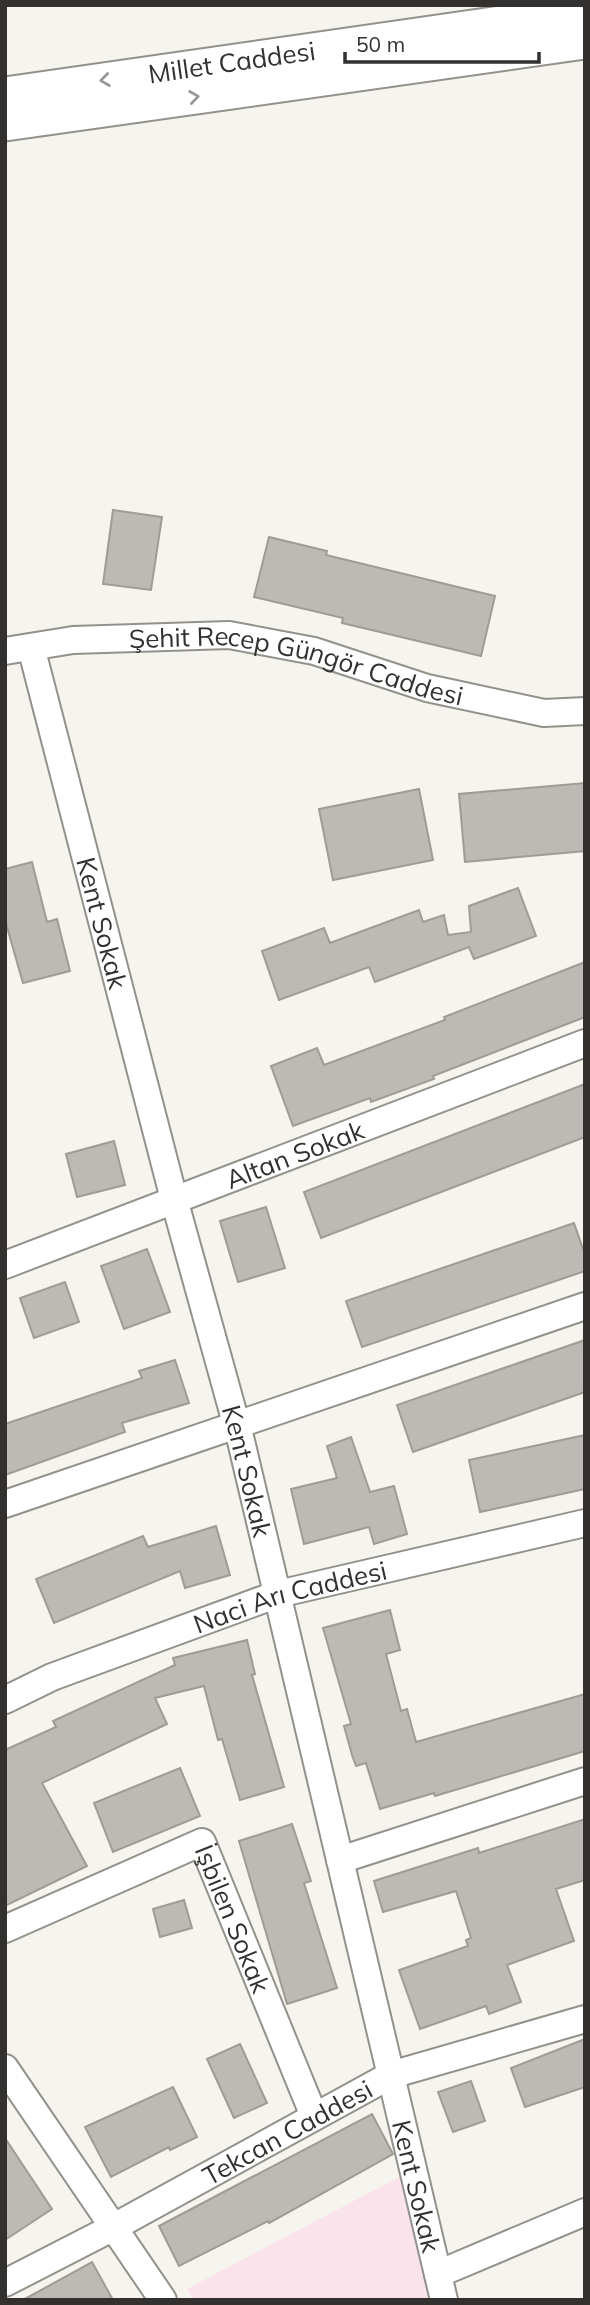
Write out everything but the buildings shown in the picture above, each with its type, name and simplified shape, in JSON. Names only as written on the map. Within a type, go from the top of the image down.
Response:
[{"type":"main road","name":"Millet Caddesi","points":[[5,94],[567,24]]},
{"type":"main road","name":"Millet Caddesi","points":[[5,124],[567,24]]},
{"type":"street","name":"Şehit Recep Güngör Caddesi","points":[[18,649],[73,640],[229,635],[314,651],[427,688],[544,713],[585,711]]},
{"type":"street","name":"Kent Sokak","points":[[18,649],[237,1425],[444,2300]]},
{"type":"street","name":"Altan Sokak","points":[[5,1265],[585,1043]]},
{"type":"street","points":[[5,1504],[585,1306]]},
{"type":"street","name":"Naci Arı Caddesi","points":[[5,1700],[52,1677],[278,1594],[585,1523]]},
{"type":"street","points":[[340,1860],[585,1782]]},
{"type":"street","name":"İşbilen Sokak","points":[[5,1929],[202,1842],[314,2116]]},
{"type":"street","name":"Tekcan Caddesi","points":[[5,2283],[114,2227],[391,2075],[585,2019]]},
{"type":"street","points":[[5,2068],[163,2300]]},
{"type":"street","points":[[438,2274],[585,2212]]},
{"type":"shaded area","points":[[401,2176],[431,2300],[194,2300],[187,2289]]}]
